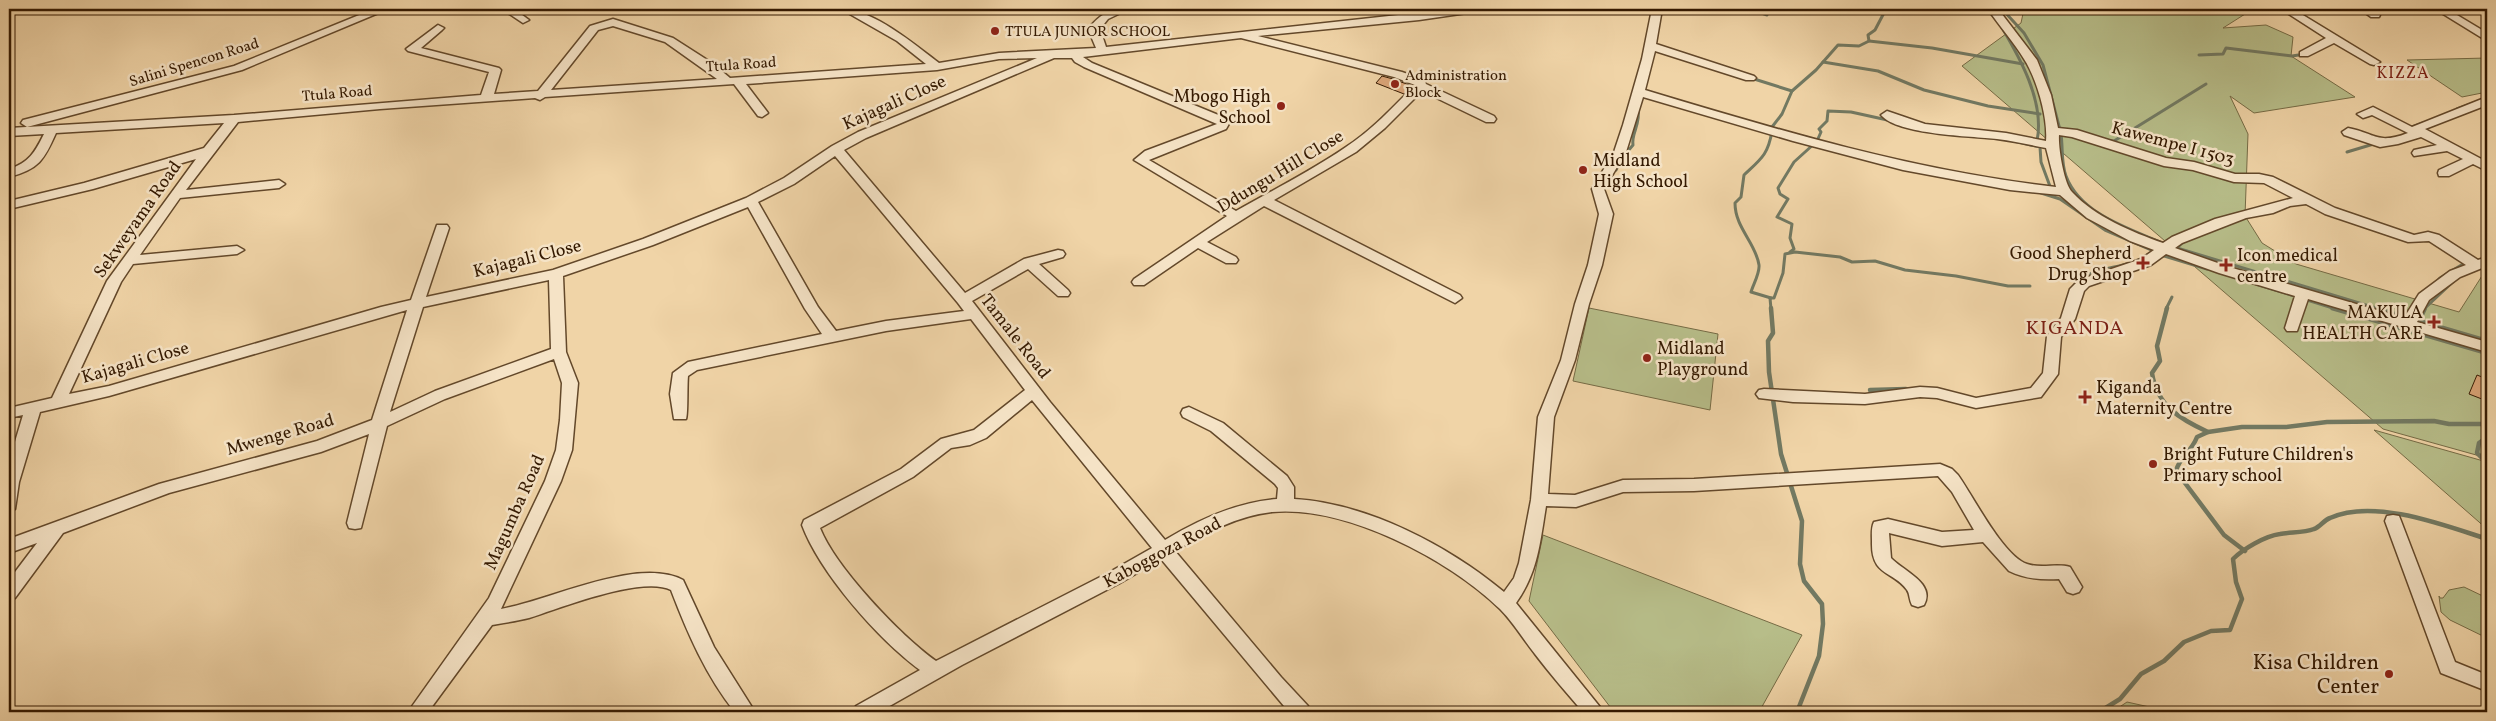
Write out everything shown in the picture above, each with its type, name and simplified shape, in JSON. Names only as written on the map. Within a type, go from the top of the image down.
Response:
[{"type":"street","name":"Salini Spencon Road","points":[[9,128],[238,68],[383,9]]},
{"type":"street","points":[[507,9],[523,20]]},
{"type":"street","points":[[846,9],[901,39],[937,67]]},
{"type":"street","points":[[1102,50],[1094,29],[1104,17],[1124,9]]},
{"type":"street","name":"Ttula Road","points":[[9,132],[234,118],[380,105],[540,96],[937,67],[999,56],[1076,54],[1239,34],[1419,17],[1474,9]]},
{"type":"street","points":[[1506,604],[1516,592],[1525,572],[1539,500],[1546,417],[1568,360],[1582,304],[1595,265],[1606,214],[1598,189],[1620,152],[1640,92],[1640,81],[1651,46],[1657,9]]},
{"type":"street","points":[[1993,9],[2031,60],[2045,95],[2053,131],[2052,146],[2064,192]]},
{"type":"street","points":[[2286,9],[2374,62]]},
{"type":"street","points":[[2440,9],[2487,38]]},
{"type":"street","points":[[540,96],[594,28],[613,22],[669,40],[732,81],[762,113]]},
{"type":"street","points":[[438,28],[412,49],[495,70],[486,99]]},
{"type":"street","points":[[1239,34],[1312,54],[1398,74],[1420,82],[1421,86],[1490,120]]},
{"type":"street","points":[[2304,54],[2334,38]]},
{"type":"street","points":[[1651,46],[1750,78]]},
{"type":"street","points":[[1076,54],[1079,60],[1088,65],[1224,122],[1222,126],[1149,154],[1140,160],[1236,216]]},
{"type":"street","name":"Kajagali Close","points":[[9,413],[109,391],[259,346],[415,303],[556,274],[686,228],[751,201],[789,181],[836,149],[880,127],[1054,55]]},
{"type":"street","name":"Ddungu Hill Close","points":[[1139,282],[1236,216],[1309,176],[1352,149],[1381,126],[1421,86]]},
{"type":"street","points":[[1640,92],[1904,167],[2004,187],[2064,192],[2092,215],[2109,225],[2166,250],[2224,270],[2487,347]]},
{"type":"street","points":[[2420,132],[2418,127],[2487,101]]},
{"type":"street","points":[[2363,114],[2373,111],[2403,128],[2420,132],[2487,167]]},
{"type":"street","points":[[1888,115],[1927,128],[1992,135],[2052,146]]},
{"type":"street","name":"Sekweyama Road","points":[[57,403],[114,281],[175,195],[234,118]]},
{"type":"street","points":[[9,173],[25,169],[36,162],[52,129]]},
{"type":"street","name":"Kawempe I 1503","points":[[2053,131],[2073,133],[2164,162],[2194,166],[2234,178],[2259,178],[2282,186],[2330,211],[2413,239],[2428,236],[2434,238],[2482,263]]},
{"type":"street","points":[[2348,132],[2356,133],[2375,142],[2387,142],[2415,136],[2420,132]]},
{"type":"street","points":[[2418,153],[2448,147]]},
{"type":"street","name":"Tamale Road","points":[[836,149],[964,300],[1034,391],[1274,683],[1301,712]]},
{"type":"street","points":[[9,205],[88,186],[209,151]]},
{"type":"street","points":[[2444,173],[2472,160]]},
{"type":"street","points":[[175,195],[279,184]]},
{"type":"street","points":[[1263,200],[1456,298]]},
{"type":"street","points":[[1771,395],[1865,398],[1920,392],[1937,393],[1976,403],[2036,393],[2050,374],[2054,336],[2068,319],[2077,289],[2084,283],[2103,274],[2146,262],[2166,250],[2177,240],[2220,222],[2244,214],[2268,210],[2288,202],[2310,200]]},
{"type":"street","points":[[751,201],[812,309],[832,337]]},
{"type":"street","points":[[355,523],[386,396],[415,303],[442,228]]},
{"type":"street","points":[[1196,242],[1231,260]]},
{"type":"street","points":[[128,260],[237,250]]},
{"type":"street","points":[[964,300],[1028,262],[1058,254]]},
{"type":"street","points":[[1028,262],[1063,293]]},
{"type":"street","points":[[2408,324],[2424,297],[2454,274],[2482,263]]},
{"type":"street","name":"Magumba Road","points":[[417,712],[486,619],[553,481],[564,450],[570,383],[559,352],[556,274]]},
{"type":"street","points":[[2292,328],[2303,293]]},
{"type":"street","points":[[680,415],[679,380],[681,373],[686,369],[832,337],[975,314]]},
{"type":"street","name":"Mwenge Road","points":[[9,546],[165,488],[321,446],[381,422],[440,395],[559,352]]},
{"type":"street","points":[[934,670],[908,650],[835,568],[810,524],[907,473],[947,443],[970,439],[980,434],[1034,391]]},
{"type":"street","points":[[9,505],[11,482],[33,408]]},
{"type":"street","points":[[1189,412],[1218,427],[1282,480],[1286,487],[1286,505]]},
{"type":"street","points":[[1539,500],[1576,501],[1608,489],[1623,486],[1694,485],[1790,478],[1944,471],[1972,508],[1979,524],[1987,535],[2015,566],[2021,570],[2048,574],[2064,572],[2073,586]]},
{"type":"street","name":"Kaboggoza Road","points":[[863,712],[934,670],[1130,570],[1164,548],[1213,522],[1241,512],[1286,505],[1328,510],[1401,537],[1442,557],[1473,576],[1506,604],[1594,712]]},
{"type":"street","points":[[2392,521],[2448,667],[2487,684]]},
{"type":"street","points":[[1918,600],[1918,593],[1912,582],[1888,567],[1881,556],[1880,527],[1888,526],[1942,539],[1987,535]]},
{"type":"street","points":[[9,593],[56,530]]},
{"type":"street","points":[[486,619],[525,611],[643,578],[668,579],[677,585],[688,612],[721,674],[746,712]]},
{"type":"green space","points":[[2024,9],[2253,9],[2223,28],[2266,25],[2293,37],[2291,56],[2355,97],[2254,113],[2230,96],[2248,134],[2245,216],[2262,243],[2296,264],[2459,312],[2487,268],[2487,458],[2383,429],[1962,66],[2021,23]]},
{"type":"green space","points":[[2487,58],[2487,92],[2462,97],[2407,60]]},
{"type":"green space","name":"Midland Playground","points":[[1589,308],[1718,334],[1710,410],[1573,381]]},
{"type":"green space","points":[[2374,430],[2487,462],[2487,529]]},
{"type":"green space","points":[[1543,535],[1802,635],[1759,712],[1614,712],[1529,601]]},
{"type":"green space","points":[[2464,587],[2487,598],[2487,638],[2450,620],[2441,612],[2439,596],[2443,598],[2449,590]]},
{"type":"green space","points":[[2127,702],[2172,712],[2112,712]]},
{"type":"building","name":"Administration Block","points":[[1382,76],[1412,86],[1404,94],[1376,83]]},
{"type":"building","points":[[2477,375],[2487,379],[2487,401],[2469,394]]},
{"type":"waterway","points":[[1473,12],[1498,9]]},
{"type":"waterway","points":[[1751,9],[1767,15]]},
{"type":"waterway","points":[[1869,41],[1868,35],[1875,30],[1886,9]]},
{"type":"waterway","points":[[1987,9],[1995,18]]},
{"type":"waterway","points":[[2002,9],[2024,33],[2043,65],[2060,130],[2063,130]]},
{"type":"waterway","points":[[2001,26],[2022,64]]},
{"type":"waterway","points":[[1823,62],[1838,45],[1859,46],[1869,41]]},
{"type":"waterway","points":[[1869,41],[1932,48],[2022,64]]},
{"type":"waterway","points":[[2199,55],[2223,54],[2226,48],[2292,56],[2305,54]]},
{"type":"waterway","points":[[1792,91],[1823,62]]},
{"type":"waterway","points":[[1823,62],[1878,71],[1924,90],[1988,106],[2037,114]]},
{"type":"waterway","points":[[2022,64],[2034,96],[2037,114]]},
{"type":"waterway","points":[[1751,78],[1792,91]]},
{"type":"waterway","points":[[2108,141],[2114,141],[2206,84]]},
{"type":"waterway","points":[[1768,127],[1772,127],[1782,114],[1792,91]]},
{"type":"waterway","points":[[2457,109],[2487,98]]},
{"type":"waterway","points":[[1616,170],[1622,158],[1633,145],[1639,113],[1638,107]]},
{"type":"waterway","points":[[1828,111],[1851,112],[1942,132],[1996,137],[2040,147],[2041,162],[2051,189],[2021,187],[1962,178],[1904,165],[1817,141],[1821,132],[1819,129],[1827,121],[1828,111]]},
{"type":"waterway","points":[[2037,114],[2039,126],[2037,141]]},
{"type":"waterway","points":[[2414,130],[2412,127],[2423,123]]},
{"type":"waterway","points":[[1771,298],[1751,292],[1759,265],[1754,250],[1738,220],[1735,203],[1741,197],[1744,175],[1763,156],[1772,131]]},
{"type":"waterway","points":[[2061,134],[2095,140],[2154,160],[2201,170],[2227,179],[2259,178],[2283,187],[2301,199],[2216,222],[2184,236],[2169,246],[2110,220],[2084,202],[2073,190],[2064,171],[2061,134]]},
{"type":"waterway","points":[[1790,252],[1794,249],[1790,238],[1792,224],[1777,217],[1788,199],[1780,194],[1778,188],[1794,162],[1815,143]]},
{"type":"waterway","points":[[2347,152],[2377,143]]},
{"type":"waterway","points":[[2041,193],[2060,199],[2105,230],[2154,251]]},
{"type":"waterway","points":[[2379,309],[2177,248],[2202,231],[2239,217],[2309,201],[2340,217],[2414,240],[2420,241],[2428,237],[2468,261],[2440,278],[2411,309]]},
{"type":"waterway","points":[[1771,298],[1774,298],[1783,273],[1785,254],[1795,252],[1840,257],[1852,262],[1875,261],[1905,270],[1956,276],[2008,286],[2030,286]]},
{"type":"waterway","points":[[2069,294],[2074,286],[2087,275],[2134,262],[2152,252]]},
{"type":"waterway","points":[[2161,255],[2207,269]]},
{"type":"waterway","points":[[2425,308],[2456,279]]},
{"type":"waterway","points":[[2256,284],[2336,309]]},
{"type":"waterway","points":[[2166,309],[2172,297]]},
{"type":"waterway","points":[[1771,298],[1771,309]]},
{"type":"waterway","points":[[1771,308],[1773,333],[1768,341],[1769,372],[1781,454],[1802,521],[1800,564],[1804,581],[1822,604],[1823,624],[1819,656],[1797,712]]},
{"type":"waterway","points":[[2167,308],[2157,346],[2160,361],[2152,373],[2155,384],[2159,394],[2171,410],[2188,422],[2208,432]]},
{"type":"waterway","points":[[2332,308],[2487,353]]},
{"type":"waterway","points":[[2375,308],[2404,317],[2412,308]]},
{"type":"waterway","points":[[2425,308],[2419,321],[2487,341]]},
{"type":"waterway","points":[[2049,336],[2053,327],[2059,322]]},
{"type":"waterway","points":[[1870,390],[1906,389]]},
{"type":"waterway","points":[[2208,432],[2242,427],[2286,427],[2327,422],[2434,421],[2449,424],[2487,424]]},
{"type":"waterway","points":[[2208,432],[2197,437],[2176,471],[2224,535],[2244,550]]},
{"type":"waterway","points":[[2487,437],[2479,443],[2477,453],[2487,463]]},
{"type":"waterway","points":[[2244,550],[2274,535],[2310,530],[2330,518],[2347,513],[2367,511],[2387,512],[2430,521],[2487,539]]},
{"type":"waterway","points":[[2099,712],[2120,699],[2141,674],[2164,661],[2184,642],[2211,631],[2230,630],[2242,599],[2236,582],[2233,559],[2244,550]]},
{"type":"place","name":"TTULA JUNIOR SCHOOL","points":[[995,31]]},
{"type":"place","name":"Administration Block","points":[[1395,84]]},
{"type":"place","name":"Mbogo High School","points":[[1281,106]]},
{"type":"place","name":"Midland High School","points":[[1583,170]]},
{"type":"place","name":"Good Shepherd Drug Shop","points":[[2143,263]]},
{"type":"place","name":"Icon medical centre","points":[[2226,265]]},
{"type":"place","name":"MAKULA HEALTH CARE","points":[[2434,322]]},
{"type":"place","name":"Midland Playground","points":[[1647,358]]},
{"type":"place","name":"Kiganda Maternity Centre","points":[[2085,397]]},
{"type":"place","name":"Bright Future Children's Primary school","points":[[2153,464]]},
{"type":"place","name":"Kisa Children Center","points":[[2389,674]]},
{"type":"district","name":"KIZZA","points":[[2403,72]]},
{"type":"district","name":"KIGANDA","points":[[2075,327]]}]
